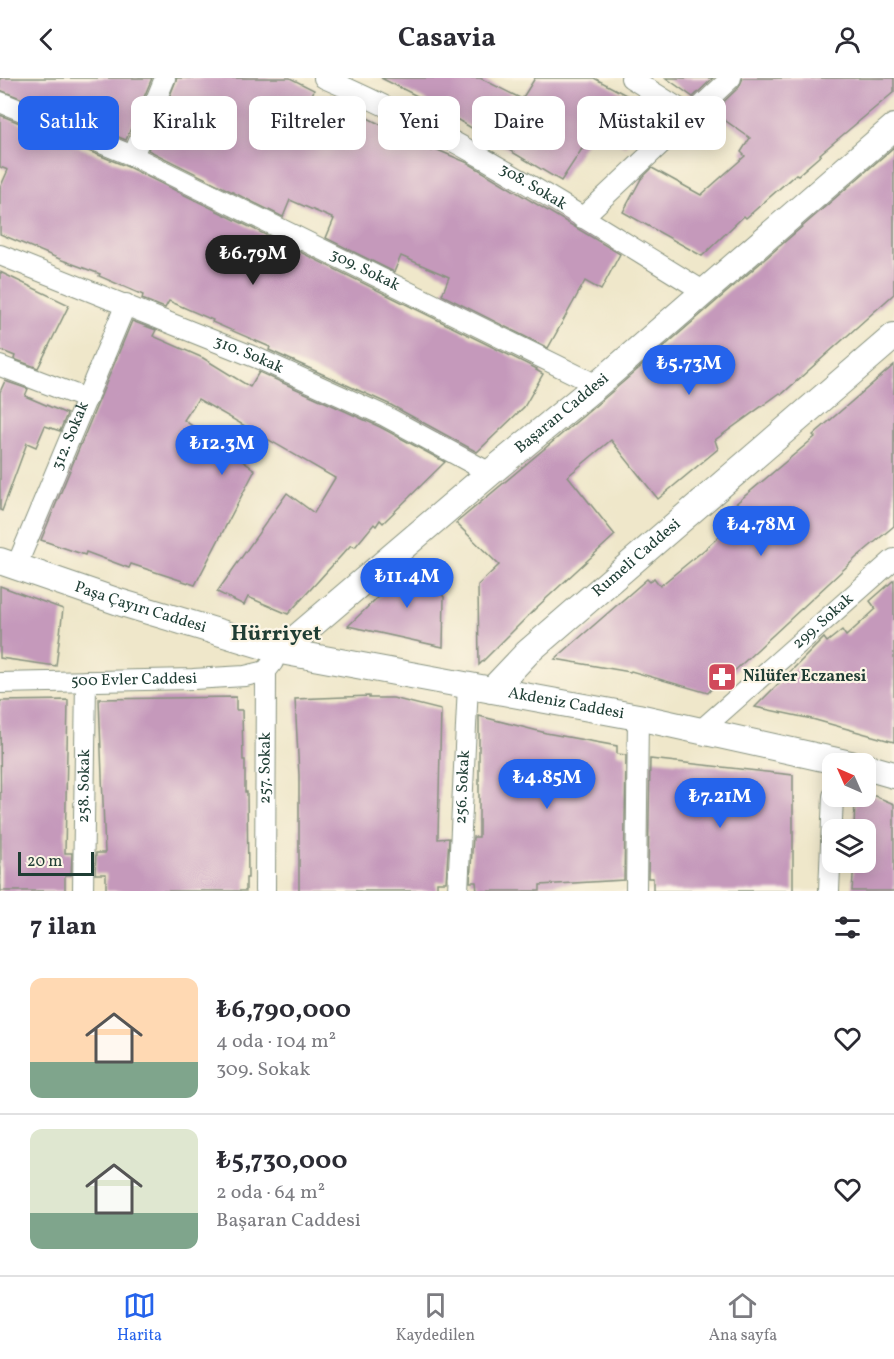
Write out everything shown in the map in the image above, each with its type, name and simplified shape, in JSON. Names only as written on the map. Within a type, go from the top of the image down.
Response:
[{"type":"street","points":[[133,156],[165,78]]},
{"type":"street","name":"308. Sokak","points":[[324,78],[378,101],[582,218],[703,291]]},
{"type":"street","points":[[631,78],[659,96]]},
{"type":"street","points":[[712,96],[731,78]]},
{"type":"street","name":"309. Sokak","points":[[0,102],[133,156],[597,385]]},
{"type":"street","name":"Başaran Caddesi","points":[[274,661],[894,127]]},
{"type":"street","points":[[582,218],[655,150]]},
{"type":"street","name":"310. Sokak","points":[[0,255],[257,358],[385,416],[490,473]]},
{"type":"street","name":"312. Sokak","points":[[8,564],[87,399],[126,304]]},
{"type":"street","name":"Rumeli Caddesi","points":[[492,690],[537,644],[894,336]]},
{"type":"street","points":[[0,366],[87,399]]},
{"type":"street","name":"299. Sokak","points":[[700,731],[894,559]]},
{"type":"street","name":"Paşa Çayırı Caddesi","points":[[8,564],[122,603],[274,661]]},
{"type":"street","name":"Akdeniz Caddesi","points":[[274,661],[468,685],[638,717],[822,758]]},
{"type":"street","name":"500 Evler Caddesi","points":[[0,683],[193,679],[245,675],[274,661]]},
{"type":"street","name":"257. Sokak","points":[[265,891],[274,661]]},
{"type":"street","name":"258. Sokak","points":[[83,891],[86,681]]},
{"type":"street","name":"256. Sokak","points":[[458,891],[468,685]]},
{"type":"street","points":[[636,891],[638,717]]},
{"type":"street","points":[[876,770],[894,775]]},
{"type":"street","points":[[830,891],[833,807]]},
{"type":"building","points":[[0,78],[152,78],[144,96],[131,96],[131,128],[126,140],[119,137],[119,96],[18,97],[0,90]]},
{"type":"building","points":[[177,78],[290,78],[314,90],[312,96],[249,96],[249,150],[366,150],[366,117],[378,123],[378,150],[438,150],[468,163],[620,254],[601,290],[585,281],[548,348],[442,295],[449,277],[401,256],[394,272],[326,238],[334,219],[290,200],[283,217],[148,150],[237,150],[237,96],[170,96]]},
{"type":"building","points":[[381,78],[480,78],[516,96],[472,96],[472,128],[460,121],[460,96],[417,96]]},
{"type":"building","points":[[535,78],[594,78],[628,96],[577,96],[577,150],[581,150],[561,181],[509,150],[565,150],[565,96],[524,96]]},
{"type":"building","points":[[666,78],[713,78],[692,96]]},
{"type":"building","points":[[743,78],[894,78],[894,92],[746,218],[744,216],[702,256],[623,212],[641,179],[652,168],[701,195],[745,156],[741,152],[750,138],[726,121],[726,100],[739,87]]},
{"type":"building","points":[[0,115],[18,122],[18,150],[86,150],[128,167],[543,374],[524,407],[477,452],[391,405],[269,350],[270,347],[212,322],[213,320],[169,301],[165,308],[142,299],[143,295],[99,276],[100,274],[0,234],[0,188],[8,170],[0,167]]},
{"type":"building","points":[[894,147],[894,294],[782,394],[780,393],[715,440],[718,449],[658,499],[611,440],[568,476],[615,535],[536,608],[479,665],[478,585],[499,565],[456,523],[607,396]]},
{"type":"building","points":[[0,272],[69,305],[38,368],[14,359],[15,356],[0,350]]},
{"type":"building","points":[[132,321],[156,330],[153,336],[203,358],[250,387],[259,372],[380,427],[445,462],[383,523],[380,520],[376,526],[374,524],[355,547],[351,545],[288,614],[248,597],[244,605],[217,592],[287,493],[314,513],[335,478],[198,399],[184,420],[255,470],[195,585],[131,564],[129,568],[86,552],[85,555],[41,540]]},
{"type":"building","points":[[894,365],[894,526],[857,557],[729,676],[726,672],[708,693],[631,671],[555,659],[647,579],[650,582],[654,578],[660,586],[704,550],[725,531],[719,524],[735,509],[733,506],[815,437],[813,435]]},
{"type":"building","points":[[5,381],[28,389],[25,396],[67,414],[60,431],[45,426],[36,447],[27,443],[2,511],[0,510],[0,392]]},
{"type":"building","points":[[416,560],[444,597],[443,647],[348,626]]},
{"type":"building","points":[[894,580],[894,742],[812,719],[755,707],[824,638],[827,642],[842,630],[846,636],[876,609],[870,601]]},
{"type":"building","points":[[0,586],[63,609],[56,666],[0,658]]},
{"type":"building","points":[[369,696],[369,698],[393,698],[441,710],[438,839],[449,838],[446,882],[437,882],[437,891],[299,891],[299,775],[295,699]]},
{"type":"building","points":[[236,697],[236,710],[242,710],[243,760],[245,760],[245,792],[247,792],[248,878],[246,878],[246,891],[106,891],[106,874],[95,874],[96,853],[105,853],[99,699]]},
{"type":"building","points":[[68,700],[65,853],[72,853],[71,875],[65,875],[65,891],[1,891],[0,701]]},
{"type":"building","points":[[479,716],[546,733],[617,746],[617,754],[626,755],[624,880],[540,885],[540,891],[477,891],[476,882],[470,882],[473,837],[479,837]]},
{"type":"building","points":[[650,759],[793,775],[793,891],[653,891],[653,878],[648,878]]},
{"type":"building","points":[[876,796],[894,804],[894,891],[852,891],[853,873],[876,873],[876,819],[854,819],[855,807],[876,807]]},
{"type":"place","name":"Nilüfer Eczanesi","points":[[722,677]]},
{"type":"district","name":"Hürriyet","points":[[276,634]]}]
